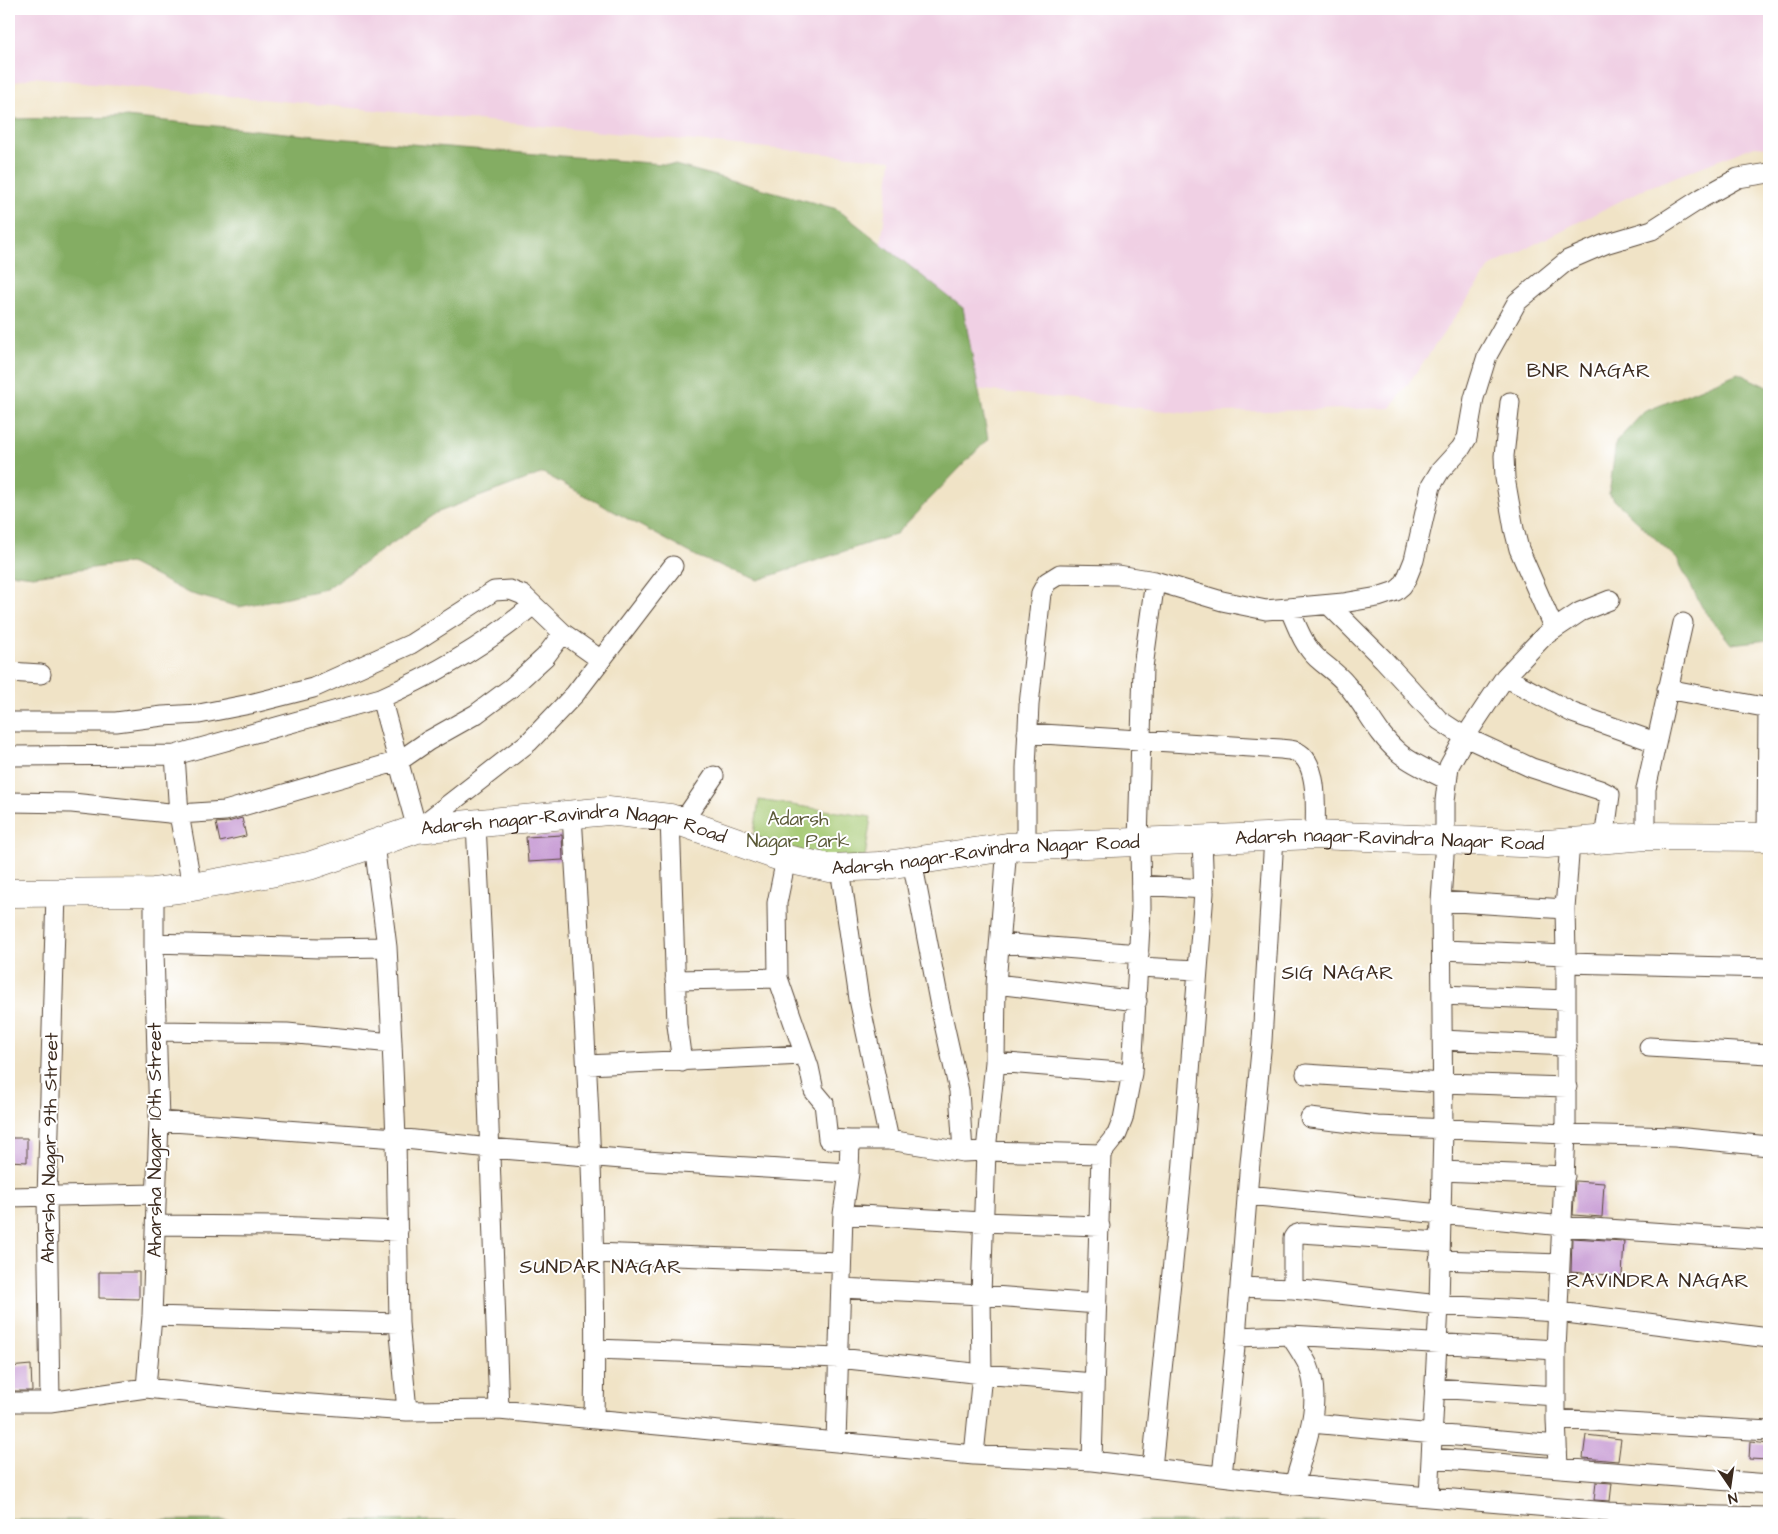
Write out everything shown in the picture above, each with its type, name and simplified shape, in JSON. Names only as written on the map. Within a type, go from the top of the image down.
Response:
[{"type":"street","points":[[974,1455],[982,1374],[982,1222],[986,1151],[995,1062],[996,984],[1000,943],[1017,846],[1028,705],[1041,594],[1047,582],[1060,574],[1118,575],[1155,581],[1222,601],[1266,610],[1329,605],[1378,597],[1396,591],[1402,586],[1414,560],[1430,486],[1440,471],[1461,448],[1466,438],[1474,398],[1487,356],[1517,302],[1568,260],[1605,244],[1652,230],[1680,214],[1702,198],[1738,178],[1769,174]]},
{"type":"street","points":[[1510,402],[1504,456],[1514,529],[1519,549],[1554,629]]},
{"type":"street","points":[[382,698],[417,829],[529,742],[575,694],[672,566]]},
{"type":"street","points":[[1092,1461],[1101,1154],[1117,1134],[1123,1119],[1132,1073],[1139,960],[1141,885],[1139,842],[1140,740],[1143,667],[1155,581]]},
{"type":"street","points":[[9,722],[116,722],[199,714],[250,704],[313,688],[411,644],[494,591],[510,590],[523,595],[563,633],[601,660]]},
{"type":"street","points":[[1429,1497],[1439,1305],[1443,1129],[1443,950],[1441,901],[1445,840],[1445,801],[1449,766],[1465,737],[1505,677],[1544,636],[1580,612],[1610,600]]},
{"type":"street","points":[[9,756],[175,755],[382,698],[466,655],[533,604]]},
{"type":"street","points":[[1329,605],[1383,658],[1439,720],[1465,737],[1532,768],[1610,795],[1604,840]]},
{"type":"street","points":[[1289,608],[1308,648],[1318,659],[1342,678],[1386,740],[1398,752],[1447,780]]},
{"type":"street","points":[[1646,836],[1646,789],[1682,623]]},
{"type":"street","points":[[9,802],[72,803],[179,814],[225,811],[399,760],[476,714],[511,688],[545,657],[563,633]]},
{"type":"street","points":[[9,672],[41,674]]},
{"type":"street","points":[[1505,677],[1573,713],[1655,742]]},
{"type":"street","points":[[1667,689],[1769,708],[1768,837]]},
{"type":"street","points":[[1027,733],[1281,749],[1297,752],[1307,761],[1312,774],[1315,790],[1315,835]]},
{"type":"street","points":[[175,755],[179,814],[192,887]]},
{"type":"street","points":[[682,1062],[677,1025],[670,818],[688,814],[714,776]]},
{"type":"street","name":"Adarsh nagar-Ravindra Nagar Road","points":[[9,893],[154,892],[192,887],[309,866],[417,829],[608,811],[670,818],[786,859],[830,868],[880,866],[1017,846],[1315,835],[1547,844],[1646,836],[1768,837]]},
{"type":"street","points":[[572,815],[587,1064],[594,1253],[594,1419]]},
{"type":"street","points":[[476,824],[499,1410]]},
{"type":"street","points":[[1222,1476],[1262,1041],[1274,837]]},
{"type":"street","points":[[1152,1468],[1182,1174],[1204,889],[1202,840]]},
{"type":"street","points":[[1558,1467],[1556,1350],[1565,1176],[1565,909],[1570,842]]},
{"type":"street","points":[[374,844],[387,947],[396,1138],[399,1323],[407,1412]]},
{"type":"street","points":[[786,859],[777,902],[778,978],[809,1067],[814,1091],[824,1103],[828,1139],[889,1140],[963,1152],[1101,1154]]},
{"type":"street","points":[[912,861],[940,1006],[959,1091],[963,1152]]},
{"type":"street","points":[[840,868],[859,999],[889,1140]]},
{"type":"street","points":[[1141,885],[1204,889]]},
{"type":"street","name":"Aharsha Nagar 10th Street","points":[[146,1388],[152,1316],[159,1121],[154,892]]},
{"type":"street","name":"Aharsha Nagar 9th Street","points":[[50,1402],[47,1197],[56,894]]},
{"type":"street","points":[[1441,901],[1565,909]]},
{"type":"street","points":[[154,943],[311,948],[387,947]]},
{"type":"street","points":[[1000,943],[1139,960],[1197,970]]},
{"type":"street","points":[[1443,950],[1566,959],[1769,968]]},
{"type":"street","points":[[675,980],[778,978]]},
{"type":"street","points":[[996,984],[1137,1001]]},
{"type":"street","points":[[1442,994],[1566,1000]]},
{"type":"street","points":[[156,1031],[287,1033],[392,1042]]},
{"type":"street","points":[[1442,1040],[1566,1046]]},
{"type":"street","points":[[1649,1047],[1769,1054]]},
{"type":"street","points":[[587,1064],[682,1062],[804,1055]]},
{"type":"street","points":[[995,1062],[1132,1073]]},
{"type":"street","points":[[1306,1074],[1443,1083],[1566,1087]]},
{"type":"street","points":[[1310,1118],[1378,1126],[1675,1137],[1769,1146]]},
{"type":"street","points":[[159,1121],[396,1138],[646,1161],[849,1173]]},
{"type":"street","points":[[836,1442],[843,1214],[849,1173],[850,1140]]},
{"type":"street","points":[[1442,1171],[1565,1176]]},
{"type":"street","points":[[9,1197],[156,1194]]},
{"type":"street","points":[[1247,1195],[1562,1226],[1769,1240]]},
{"type":"street","points":[[843,1214],[982,1222],[1100,1226]]},
{"type":"street","points":[[156,1225],[275,1226],[398,1231]]},
{"type":"street","points":[[1293,1289],[1293,1238],[1301,1233],[1560,1264]]},
{"type":"street","points":[[594,1253],[841,1262]]},
{"type":"street","points":[[1240,1287],[1293,1289],[1439,1305],[1558,1312],[1769,1338]]},
{"type":"street","points":[[841,1288],[981,1295],[1097,1304]]},
{"type":"street","points":[[152,1316],[399,1323]]},
{"type":"street","points":[[1236,1337],[1290,1335],[1556,1350]]},
{"type":"street","points":[[1290,1335],[1308,1366],[1314,1398],[1311,1423],[1294,1485]]},
{"type":"street","points":[[595,1349],[839,1358],[982,1374],[1094,1383]]},
{"type":"street","points":[[9,1402],[50,1402],[146,1388],[270,1401],[407,1412],[499,1410],[974,1455],[1092,1461],[1294,1485],[1429,1497],[1608,1512],[1769,1517]]},
{"type":"street","points":[[1434,1388],[1556,1396]]},
{"type":"street","points":[[1556,1419],[1769,1431]]},
{"type":"street","points":[[1311,1423],[1557,1445]]},
{"type":"street","points":[[1431,1458],[1769,1484]]},
{"type":"shaded area","points":[[9,9],[1769,9],[1769,147],[1755,146],[1644,189],[1491,266],[1391,408],[1183,413],[866,376],[891,160],[33,77],[9,84]]},
{"type":"green space","points":[[126,117],[335,138],[675,165],[837,209],[963,308],[988,439],[896,534],[758,580],[698,557],[543,473],[436,513],[326,589],[239,607],[188,593],[130,563],[33,576],[9,573],[9,119]]},
{"type":"green space","points":[[1738,373],[1769,388],[1769,640],[1731,644],[1702,607],[1677,559],[1609,495],[1616,442],[1644,412]]},
{"type":"green space","name":"Adarsh Nagar Park","points":[[759,800],[871,817],[864,864],[752,847]]},
{"type":"green space","points":[[9,1520],[1769,1523],[1769,1525],[9,1525]]},
{"type":"building","points":[[242,818],[246,836],[220,842],[216,823]]},
{"type":"building","points":[[562,835],[563,860],[528,862],[526,837]]},
{"type":"building","points":[[9,1138],[27,1138],[27,1162],[9,1161]]},
{"type":"building","points":[[1575,1181],[1604,1183],[1602,1217],[1573,1215]]},
{"type":"building","points":[[1572,1238],[1624,1241],[1622,1276],[1571,1272]]},
{"type":"building","points":[[99,1272],[139,1272],[139,1299],[99,1298]]},
{"type":"building","points":[[31,1365],[32,1391],[9,1391],[9,1367]]},
{"type":"building","points":[[1586,1435],[1621,1439],[1618,1461],[1583,1458]]},
{"type":"building","points":[[1750,1442],[1769,1444],[1769,1460],[1749,1459]]},
{"type":"building","points":[[1596,1482],[1612,1483],[1610,1501],[1594,1500]]},
{"type":"district","name":"BNR NAGAR","points":[[1589,371]]},
{"type":"district","name":"SIG NAGAR","points":[[1338,973]]},
{"type":"district","name":"SUNDAR NAGAR","points":[[601,1267]]},
{"type":"district","name":"RAVINDRA NAGAR","points":[[1658,1281]]}]
